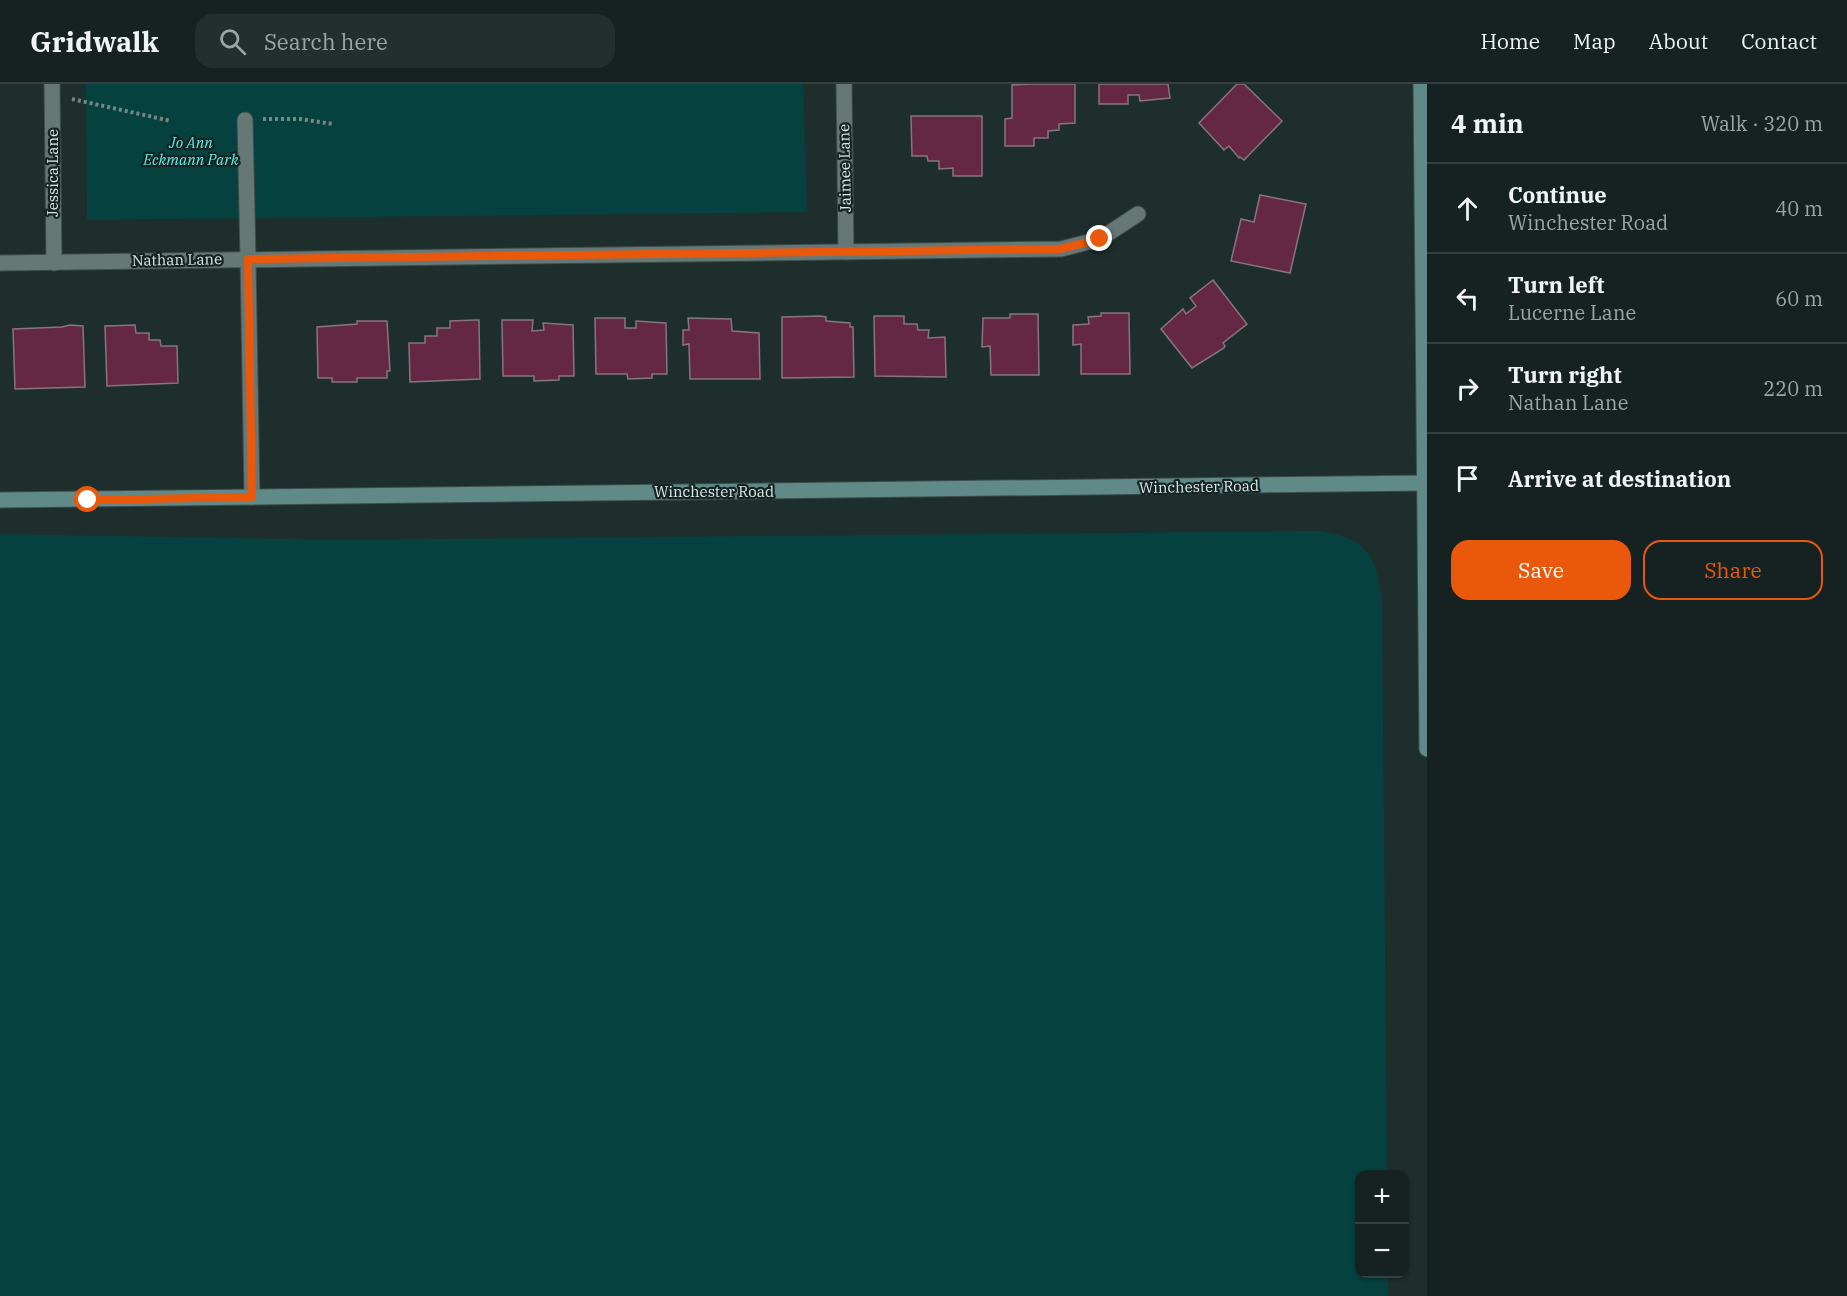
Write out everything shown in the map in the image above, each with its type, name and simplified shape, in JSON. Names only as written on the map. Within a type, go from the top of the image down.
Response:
[{"type":"main road","points":[[1421,84],[1427,749]]},
{"type":"main road","name":"Winchester Road","points":[[0,500],[1426,483]]},
{"type":"street","name":"Jaimee Lane","points":[[844,84],[846,252]]},
{"type":"street","name":"Jessica Lane","points":[[52,91],[54,262]]},
{"type":"street","points":[[244,120],[252,497]]},
{"type":"street","name":"Nathan Lane","points":[[0,264],[1060,249],[1100,239],[1138,214]]},
{"type":"path","points":[[52,91],[171,121]]},
{"type":"path","points":[[244,120],[300,119],[333,124]]},
{"type":"green space","name":"Jo Ann Eckmann Park","points":[[86,84],[803,84],[807,212],[87,220]]},
{"type":"green space","points":[[1318,531],[1347,538],[1357,543],[1365,550],[1376,570],[1382,599],[1387,1170],[1355,1170],[1355,1278],[1388,1278],[1388,1296],[0,1296],[0,534],[335,540]]},
{"type":"building","points":[[1075,84],[1075,123],[1059,124],[1059,130],[1048,131],[1048,138],[1034,138],[1034,146],[1005,146],[1005,119],[1012,118],[1012,85]]},
{"type":"building","points":[[1099,84],[1168,84],[1170,98],[1140,101],[1139,95],[1128,95],[1128,104],[1099,104]]},
{"type":"building","points":[[1237,84],[1244,84],[1282,121],[1244,160],[1239,158],[1229,146],[1224,150],[1199,123]]},
{"type":"building","points":[[911,116],[982,116],[982,176],[953,176],[953,168],[939,169],[939,161],[928,161],[927,156],[912,156]]},
{"type":"building","points":[[1260,195],[1306,204],[1290,273],[1231,261],[1241,219],[1254,222]]},
{"type":"building","points":[[1213,280],[1247,324],[1223,343],[1224,348],[1192,368],[1161,329],[1183,309],[1186,314],[1196,306],[1190,298]]},
{"type":"building","points":[[1101,313],[1129,313],[1130,374],[1081,374],[1081,344],[1073,345],[1073,325],[1089,324],[1088,317],[1101,316]]},
{"type":"building","points":[[1010,314],[1038,314],[1039,375],[991,375],[990,346],[982,347],[983,318],[1010,318]]},
{"type":"building","points":[[874,316],[904,316],[904,324],[917,324],[918,330],[929,330],[928,338],[945,337],[946,377],[875,376]]},
{"type":"building","points":[[782,317],[826,317],[826,321],[850,323],[850,327],[853,327],[854,377],[782,378]]},
{"type":"building","points":[[595,318],[625,318],[625,328],[636,328],[636,321],[666,323],[667,374],[652,374],[652,378],[628,379],[627,374],[596,374]]},
{"type":"building","points":[[688,318],[731,319],[732,331],[759,333],[760,379],[690,379],[689,344],[683,345],[683,330],[689,330]]},
{"type":"building","points":[[479,320],[480,379],[410,382],[409,343],[425,343],[425,336],[437,336],[437,328],[450,328],[450,321]]},
{"type":"building","points":[[502,320],[533,320],[532,331],[544,330],[543,323],[573,325],[574,376],[559,376],[559,380],[534,381],[534,376],[503,376]]},
{"type":"building","points":[[357,321],[387,321],[390,371],[387,371],[387,378],[357,378],[357,382],[332,382],[332,378],[318,378],[317,327],[357,324]]},
{"type":"building","points":[[135,325],[136,333],[149,333],[149,340],[160,340],[161,346],[177,346],[178,383],[107,386],[105,326]]},
{"type":"building","points":[[83,326],[85,387],[15,389],[13,329]]},
{"type":"route","points":[[88,500],[252,497],[248,259],[1060,249],[1100,239]]}]
